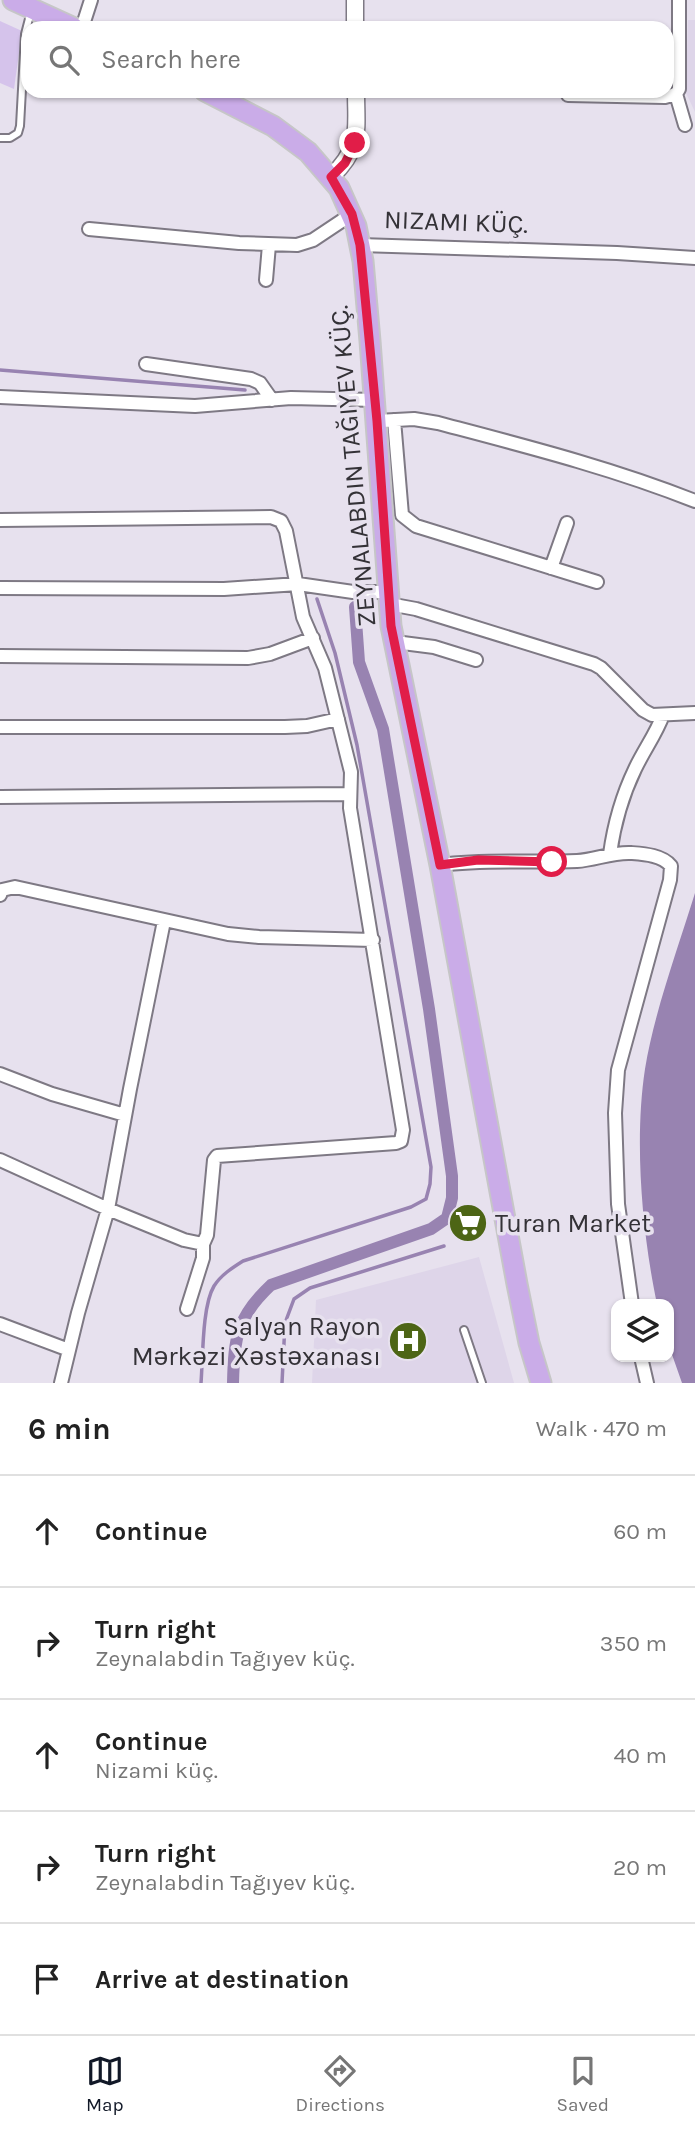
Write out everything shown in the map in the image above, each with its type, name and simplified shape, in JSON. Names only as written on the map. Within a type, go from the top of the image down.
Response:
[{"type":"main road","points":[[13,0],[59,21]]},
{"type":"main road","name":"NIZAMI KÜÇ.","points":[[219,98],[273,126],[308,152],[331,177],[352,214],[360,245]]},
{"type":"main road","points":[[360,245],[375,400],[385,421],[388,598],[394,642],[440,865],[517,1284],[529,1343],[541,1383]]},
{"type":"street","points":[[84,21],[91,0]]},
{"type":"street","points":[[355,0],[355,21]]},
{"type":"street","points":[[679,0],[679,89],[676,94],[685,125]]},
{"type":"street","points":[[331,177],[345,163],[355,143],[356,98]]},
{"type":"street","points":[[89,229],[269,245],[297,245],[313,240],[352,214]]},
{"type":"street","points":[[266,280],[269,245]]},
{"type":"street","name":"NIZAMI KÜÇ.","points":[[360,245],[695,258]]},
{"type":"street","points":[[146,364],[251,379],[260,383],[272,400]]},
{"type":"street","points":[[0,397],[171,406],[272,400],[375,400]]},
{"type":"street","points":[[597,582],[416,526],[407,520],[402,515],[385,421],[414,419],[451,426],[647,482],[695,501]]},
{"type":"street","points":[[0,520],[271,517],[281,520],[286,531],[303,617],[325,668],[351,772],[350,794],[403,1130],[401,1140],[396,1143],[217,1156],[214,1160],[203,1258],[187,1309]]},
{"type":"street","points":[[551,568],[567,523]]},
{"type":"street","points":[[0,588],[224,589],[317,585],[388,598],[594,664],[643,710],[652,715],[695,713]]},
{"type":"street","points":[[0,656],[248,658],[270,654],[313,638]]},
{"type":"street","points":[[394,642],[434,647],[476,660]]},
{"type":"street","points":[[610,854],[622,801],[635,768],[658,730],[663,715]]},
{"type":"street","points":[[0,727],[285,727],[307,726],[338,719]]},
{"type":"street","points":[[0,797],[350,794]]},
{"type":"street","points":[[440,865],[488,860],[581,860],[628,853],[657,857],[671,866],[670,880],[618,1070],[615,1113],[618,1204],[631,1299]]},
{"type":"street","points":[[0,895],[2,890],[15,887],[228,934],[373,940]]},
{"type":"street","points":[[61,1383],[108,1209],[164,921]]},
{"type":"street","points":[[0,1074],[52,1094],[125,1115]]},
{"type":"street","points":[[0,1160],[108,1209],[184,1240],[203,1244]]},
{"type":"street","points":[[0,1324],[69,1350]]},
{"type":"street","points":[[642,1362],[647,1383]]},
{"type":"lane","points":[[29,21],[32,9]]},
{"type":"lane","points":[[0,138],[10,138],[18,133],[21,98]]},
{"type":"lane","points":[[464,1330],[482,1383]]},
{"type":"shaded area","points":[[688,20],[695,20],[695,112],[686,93]]},
{"type":"shaded area","points":[[0,21],[21,31],[21,38],[14,89],[0,83]]},
{"type":"shaded area","points":[[695,893],[695,1383],[682,1383],[674,1360],[674,1299],[656,1299],[641,1187],[640,1126],[645,1069],[667,981]]},
{"type":"shaded area","name":"Salyan Rayon Mərkəzi Xəstəxanası","points":[[479,1257],[514,1383],[312,1383],[316,1300]]},
{"type":"waterway","points":[[0,370],[245,390]]},
{"type":"waterway","points":[[201,1383],[207,1306],[214,1286],[223,1275],[243,1261],[411,1207],[426,1199],[430,1184],[431,1167],[357,745],[335,653],[317,599]]},
{"type":"waterway","points":[[233,1383],[236,1340],[244,1318],[271,1285],[431,1229],[447,1218],[452,1198],[452,1176],[429,1009],[383,729],[359,662],[355,607]]},
{"type":"waterway","points":[[282,1383],[285,1323],[294,1299],[310,1288],[444,1246]]},
{"type":"place","name":"Turan Market","points":[[468,1223]]},
{"type":"place","name":"Salyan Rayon Mərkəzi Xəstəxanası","points":[[408,1341]]},
{"type":"route","points":[[355,143],[345,163],[331,177],[352,214],[363,261],[391,626],[440,865],[478,860],[552,862]]}]
